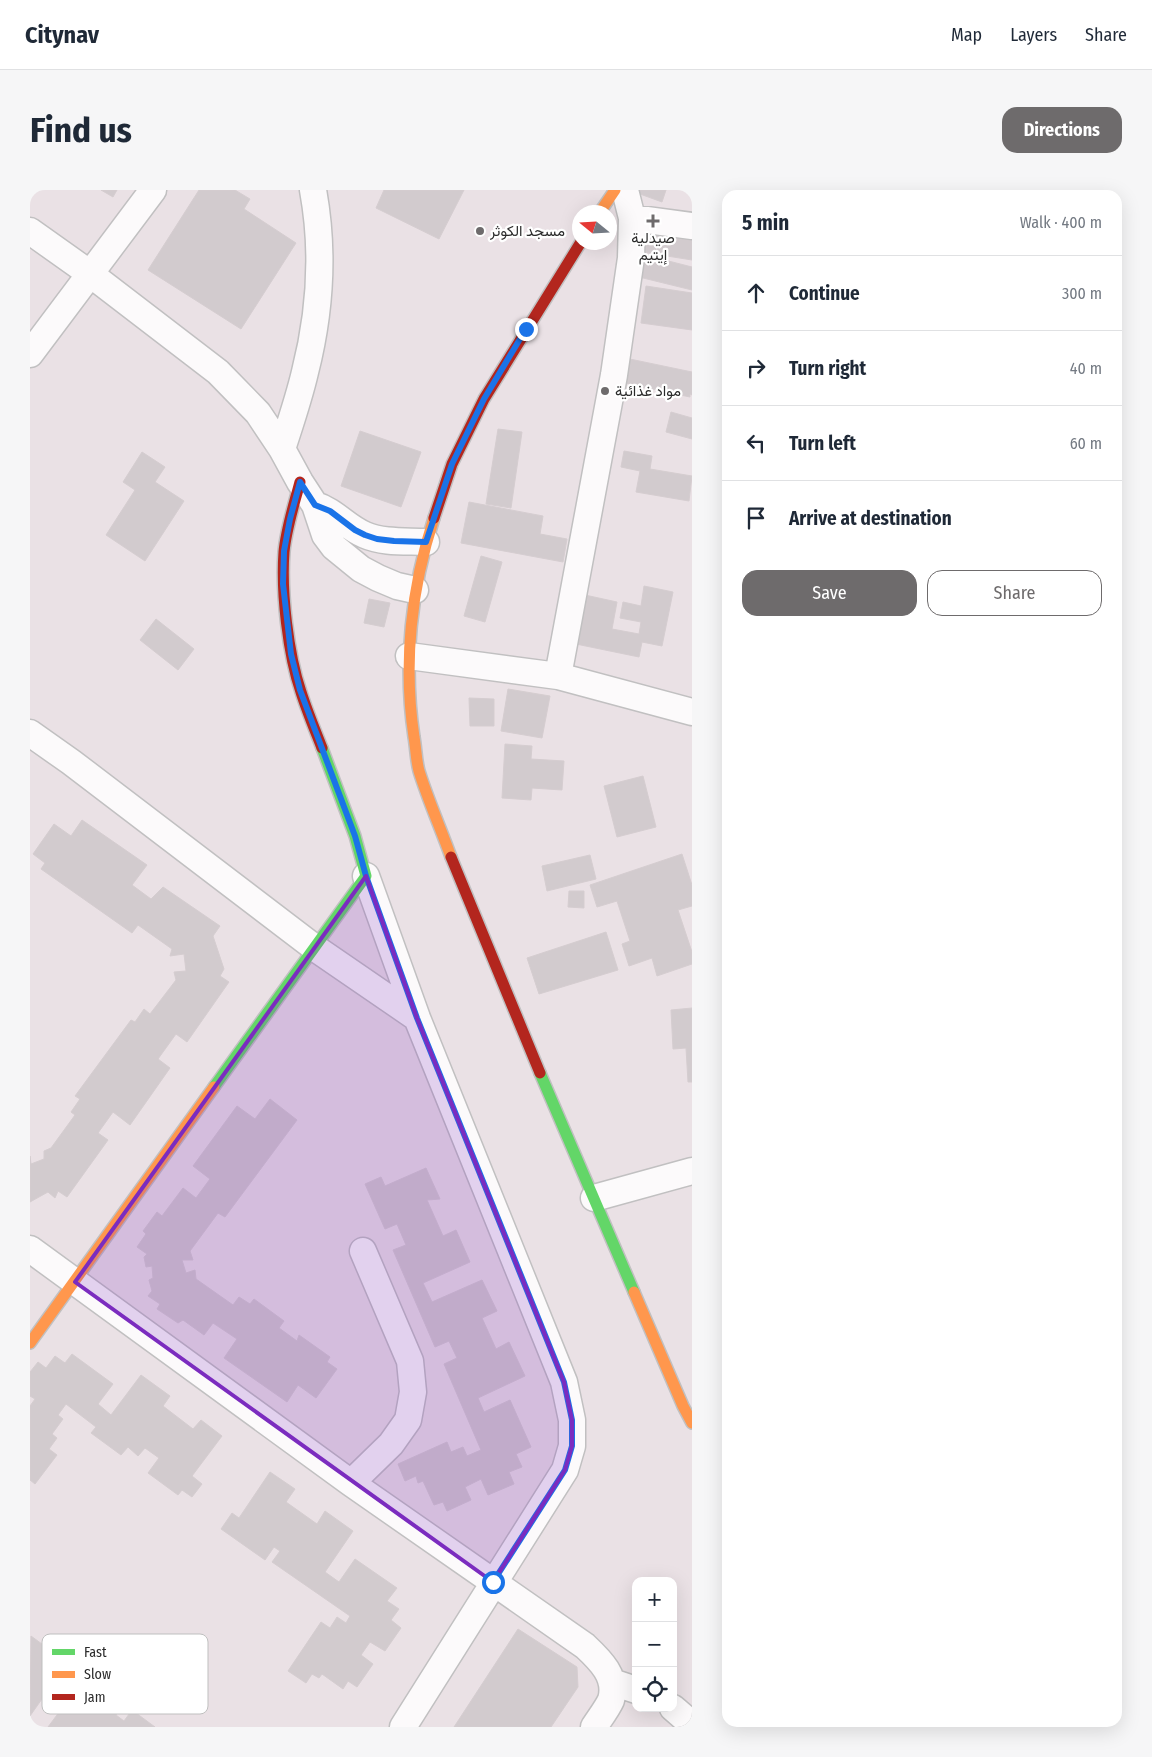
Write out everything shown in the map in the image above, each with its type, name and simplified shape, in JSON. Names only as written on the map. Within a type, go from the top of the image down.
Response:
[{"type":"street","points":[[30,354],[153,190]]},
{"type":"street","points":[[282,449],[305,373],[314,328],[320,260],[313,190]]},
{"type":"street","points":[[605,205],[615,190]]},
{"type":"street","points":[[558,676],[614,375],[631,258],[632,218],[625,190]]},
{"type":"street","points":[[632,218],[692,226]]},
{"type":"street","points":[[30,231],[89,273],[218,372],[258,413],[282,449],[315,505],[325,534],[334,547],[361,569],[378,578],[416,590]]},
{"type":"street","points":[[576,250],[484,399],[452,464],[426,542],[416,590],[409,656],[411,721],[419,770],[457,873],[505,991],[692,1423]]},
{"type":"street","points":[[300,482],[284,551],[283,584],[291,654],[300,690],[355,836],[366,876],[417,1018],[564,1382],[572,1420],[572,1446],[565,1470],[403,1727]]},
{"type":"street","points":[[315,505],[330,511],[355,530],[377,539],[426,542]]},
{"type":"street","points":[[409,656],[558,676],[692,712]]},
{"type":"street","points":[[30,733],[71,762],[315,948],[417,1018]]},
{"type":"street","points":[[30,1343],[366,876]]},
{"type":"street","points":[[594,1198],[692,1172]]},
{"type":"street","points":[[30,1249],[351,1483],[585,1646],[604,1663],[624,1686],[611,1700],[594,1727]]},
{"type":"street","points":[[351,1483],[391,1444],[408,1420],[414,1392],[410,1361],[363,1250]]},
{"type":"street","points":[[677,1711],[688,1721],[690,1727]]},
{"type":"highlighted area","points":[[366,876],[417,1018],[564,1382],[572,1420],[572,1446],[565,1470],[493,1582],[75,1282]]},
{"type":"building","points":[[101,190],[117,190],[113,197]]},
{"type":"building","points":[[199,190],[235,190],[250,199],[244,209],[296,243],[241,329],[148,270]]},
{"type":"building","points":[[384,190],[464,190],[439,239],[376,208]]},
{"type":"building","points":[[629,190],[666,190],[662,202]]},
{"type":"building","points":[[692,216],[692,260],[642,252],[646,224]]},
{"type":"building","points":[[645,255],[692,267],[692,290],[639,277]]},
{"type":"building","points":[[646,286],[692,293],[692,330],[641,323]]},
{"type":"building","points":[[625,358],[692,372],[692,395],[690,394],[690,397],[620,382]]},
{"type":"building","points":[[671,412],[692,418],[692,439],[666,432]]},
{"type":"building","points":[[498,429],[522,432],[511,508],[486,504]]},
{"type":"building","points":[[360,431],[421,452],[401,507],[341,486]]},
{"type":"building","points":[[624,451],[652,456],[650,469],[692,476],[689,501],[636,492],[640,471],[621,467]]},
{"type":"building","points":[[142,452],[165,467],[155,482],[184,501],[145,561],[106,535],[135,490],[123,482]]},
{"type":"building","points":[[469,502],[543,516],[540,534],[567,539],[563,562],[461,543]]},
{"type":"building","points":[[481,556],[502,562],[485,622],[464,616]]},
{"type":"building","points":[[644,586],[673,592],[662,646],[642,642],[639,657],[576,644],[585,595],[617,602],[612,629],[639,634],[641,622],[620,618],[623,602],[641,606]]},
{"type":"building","points":[[369,599],[390,603],[384,627],[364,623]]},
{"type":"building","points":[[156,619],[194,649],[178,670],[140,640]]},
{"type":"building","points":[[508,689],[550,696],[542,738],[501,731]]},
{"type":"building","points":[[469,698],[494,699],[494,726],[470,726]]},
{"type":"building","points":[[505,744],[532,746],[531,759],[564,761],[562,790],[532,788],[531,800],[502,798]]},
{"type":"building","points":[[643,776],[656,827],[617,837],[604,786]]},
{"type":"building","points":[[82,820],[147,865],[132,885],[151,899],[163,887],[220,926],[213,936],[224,969],[220,976],[229,982],[187,1042],[176,1034],[158,1059],[170,1068],[130,1125],[113,1112],[98,1133],[108,1140],[67,1197],[58,1191],[55,1198],[48,1192],[30,1202],[30,1156],[31,1164],[44,1159],[44,1151],[51,1148],[75,1115],[71,1112],[80,1099],[75,1096],[131,1020],[135,1022],[144,1009],[150,1014],[176,980],[174,972],[186,971],[184,954],[170,956],[172,949],[138,925],[132,933],[41,869],[45,863],[33,854],[54,824],[71,836]]},
{"type":"building","points":[[682,854],[692,885],[692,906],[678,910],[692,952],[692,964],[657,976],[652,958],[629,966],[622,944],[630,941],[617,901],[597,907],[590,885]]},
{"type":"building","points":[[590,855],[596,879],[547,891],[542,866]]},
{"type":"building","points":[[569,891],[584,891],[584,908],[568,907]]},
{"type":"building","points":[[606,932],[618,970],[539,994],[527,958]]},
{"type":"building","points":[[692,1008],[692,1082],[688,1082],[686,1048],[673,1049],[671,1010]]},
{"type":"building","points":[[270,1099],[297,1120],[225,1217],[218,1213],[190,1251],[193,1260],[182,1260],[186,1273],[195,1270],[196,1279],[233,1305],[239,1297],[250,1304],[254,1299],[284,1321],[279,1328],[297,1341],[299,1335],[330,1357],[327,1362],[337,1369],[316,1398],[298,1385],[287,1402],[224,1358],[237,1339],[213,1323],[204,1335],[183,1320],[178,1323],[157,1309],[160,1304],[148,1296],[152,1291],[149,1280],[153,1278],[152,1266],[146,1267],[144,1257],[147,1254],[137,1247],[146,1234],[143,1231],[157,1212],[162,1216],[183,1188],[196,1198],[210,1179],[193,1166],[237,1106],[255,1119]]},
{"type":"building","points":[[426,1168],[440,1199],[427,1200],[443,1236],[456,1230],[470,1262],[423,1283],[432,1302],[482,1280],[497,1311],[482,1318],[496,1349],[509,1342],[525,1376],[478,1398],[484,1412],[510,1400],[531,1447],[516,1454],[522,1467],[509,1472],[514,1484],[488,1495],[481,1479],[465,1487],[471,1500],[447,1511],[443,1502],[434,1505],[423,1481],[418,1483],[416,1476],[405,1481],[398,1464],[447,1442],[451,1452],[463,1447],[467,1456],[481,1450],[444,1364],[457,1358],[449,1341],[435,1347],[393,1250],[406,1245],[397,1224],[385,1229],[365,1184],[381,1177],[385,1186]]},
{"type":"building","points":[[72,1354],[113,1384],[98,1404],[111,1415],[141,1375],[170,1396],[163,1406],[193,1429],[201,1420],[222,1436],[192,1476],[202,1484],[192,1497],[182,1490],[178,1495],[148,1473],[159,1458],[145,1448],[138,1456],[128,1447],[121,1455],[91,1433],[96,1427],[66,1404],[58,1415],[63,1419],[52,1434],[57,1438],[49,1449],[57,1455],[35,1484],[30,1480],[30,1406],[35,1399],[30,1396],[30,1372],[38,1362],[46,1368],[55,1356],[65,1363]]},
{"type":"building","points":[[270,1472],[295,1489],[286,1502],[317,1524],[325,1511],[353,1531],[325,1572],[339,1582],[355,1559],[397,1588],[387,1601],[399,1609],[391,1620],[401,1628],[385,1651],[370,1642],[361,1655],[373,1664],[357,1687],[348,1681],[343,1689],[322,1674],[319,1678],[312,1674],[306,1683],[288,1671],[321,1622],[330,1628],[337,1617],[346,1623],[350,1616],[272,1562],[280,1551],[274,1547],[265,1560],[221,1529],[232,1513],[239,1518]]},
{"type":"building","points":[[518,1629],[577,1667],[578,1687],[551,1727],[454,1727]]},
{"type":"building","points":[[31,1636],[42,1644],[42,1699],[30,1716]]},
{"type":"building","points":[[58,1714],[117,1714],[124,1721],[129,1714],[137,1714],[155,1727],[48,1727]]},
{"type":"traffic: fast","points":[[214,1087],[366,876],[355,836],[322,748]]},
{"type":"traffic: fast","points":[[540,1073],[634,1292]]},
{"type":"traffic: slow","points":[[605,205],[615,190]]},
{"type":"traffic: slow","points":[[434,518],[426,545],[415,599],[411,626],[409,682],[418,767],[451,857]]},
{"type":"traffic: slow","points":[[30,1343],[214,1087]]},
{"type":"traffic: slow","points":[[634,1292],[692,1423]]},
{"type":"traffic: jam","points":[[434,518],[452,464],[484,399],[576,250]]},
{"type":"traffic: jam","points":[[300,482],[290,517],[284,552],[286,623],[296,677],[322,748]]},
{"type":"traffic: jam","points":[[451,857],[540,1073]]},
{"type":"place","name":"صيدلية إيتيم","points":[[653,221]]},
{"type":"place","name":"مسجد الكوثر","points":[[480,231]]},
{"type":"place","name":"مواد غذائية","points":[[605,391]]},
{"type":"route","points":[[493,1582],[565,1470],[572,1446],[572,1420],[564,1382],[417,1018],[366,876],[355,836],[300,690],[291,654],[283,584],[284,551],[300,482],[315,505],[330,511],[355,530],[365,535],[394,541],[426,542],[452,464],[484,399],[526,329]]}]
